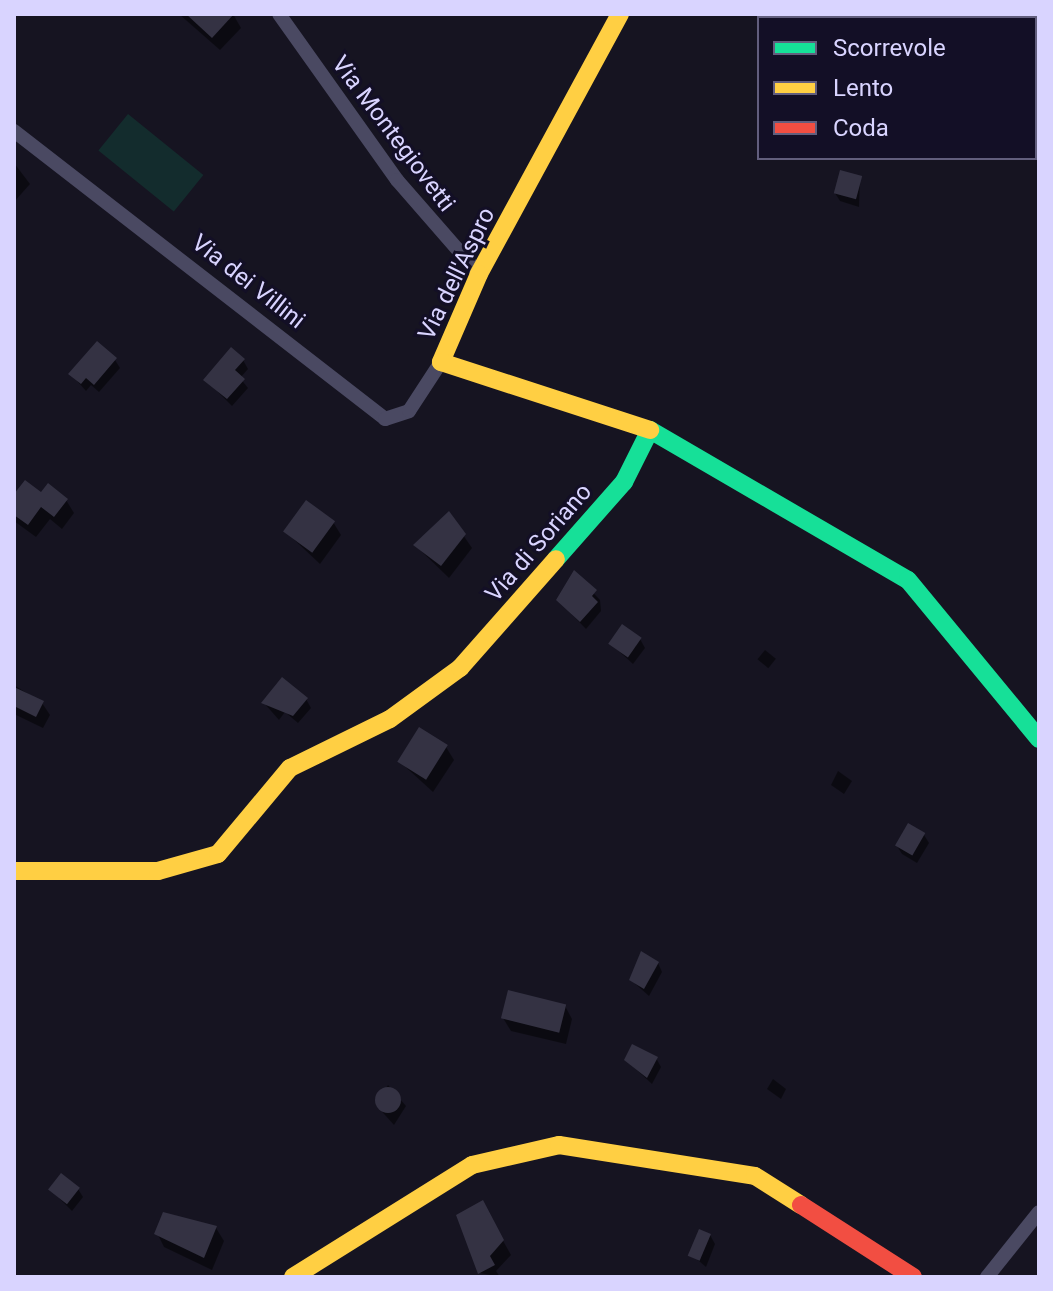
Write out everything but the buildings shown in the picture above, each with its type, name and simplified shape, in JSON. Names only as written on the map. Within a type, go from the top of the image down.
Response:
[{"type":"street","name":"Via Montegiovetti","points":[[279,14],[397,180],[479,274]]},
{"type":"street","name":"Via dell'Aspro","points":[[620,14],[479,274],[441,362],[650,430]]},
{"type":"street","name":"Via dei Villini","points":[[14,131],[385,419],[409,411],[441,362]]},
{"type":"street","points":[[650,430],[919,588],[1039,739]]},
{"type":"street","name":"Via di Soriano","points":[[14,871],[158,871],[218,854],[290,768],[390,719],[460,668],[621,486],[650,430]]},
{"type":"street","points":[[293,1277],[479,1161],[569,1145],[755,1176],[913,1277]]},
{"type":"street","points":[[987,1277],[1039,1212]]},
{"type":"green space","points":[[128,114],[203,175],[174,212],[98,151]]},
{"type":"traffic: fast","points":[[556,559],[624,482],[650,430],[908,580],[1039,739]]},
{"type":"traffic: slow","points":[[620,14],[479,274],[441,362],[650,430]]},
{"type":"traffic: slow","points":[[14,871],[158,871],[218,854],[290,768],[390,719],[460,668],[556,559]]},
{"type":"traffic: slow","points":[[293,1277],[472,1165],[559,1145],[755,1176],[801,1205]]},
{"type":"traffic: jam","points":[[801,1205],[913,1277]]}]
